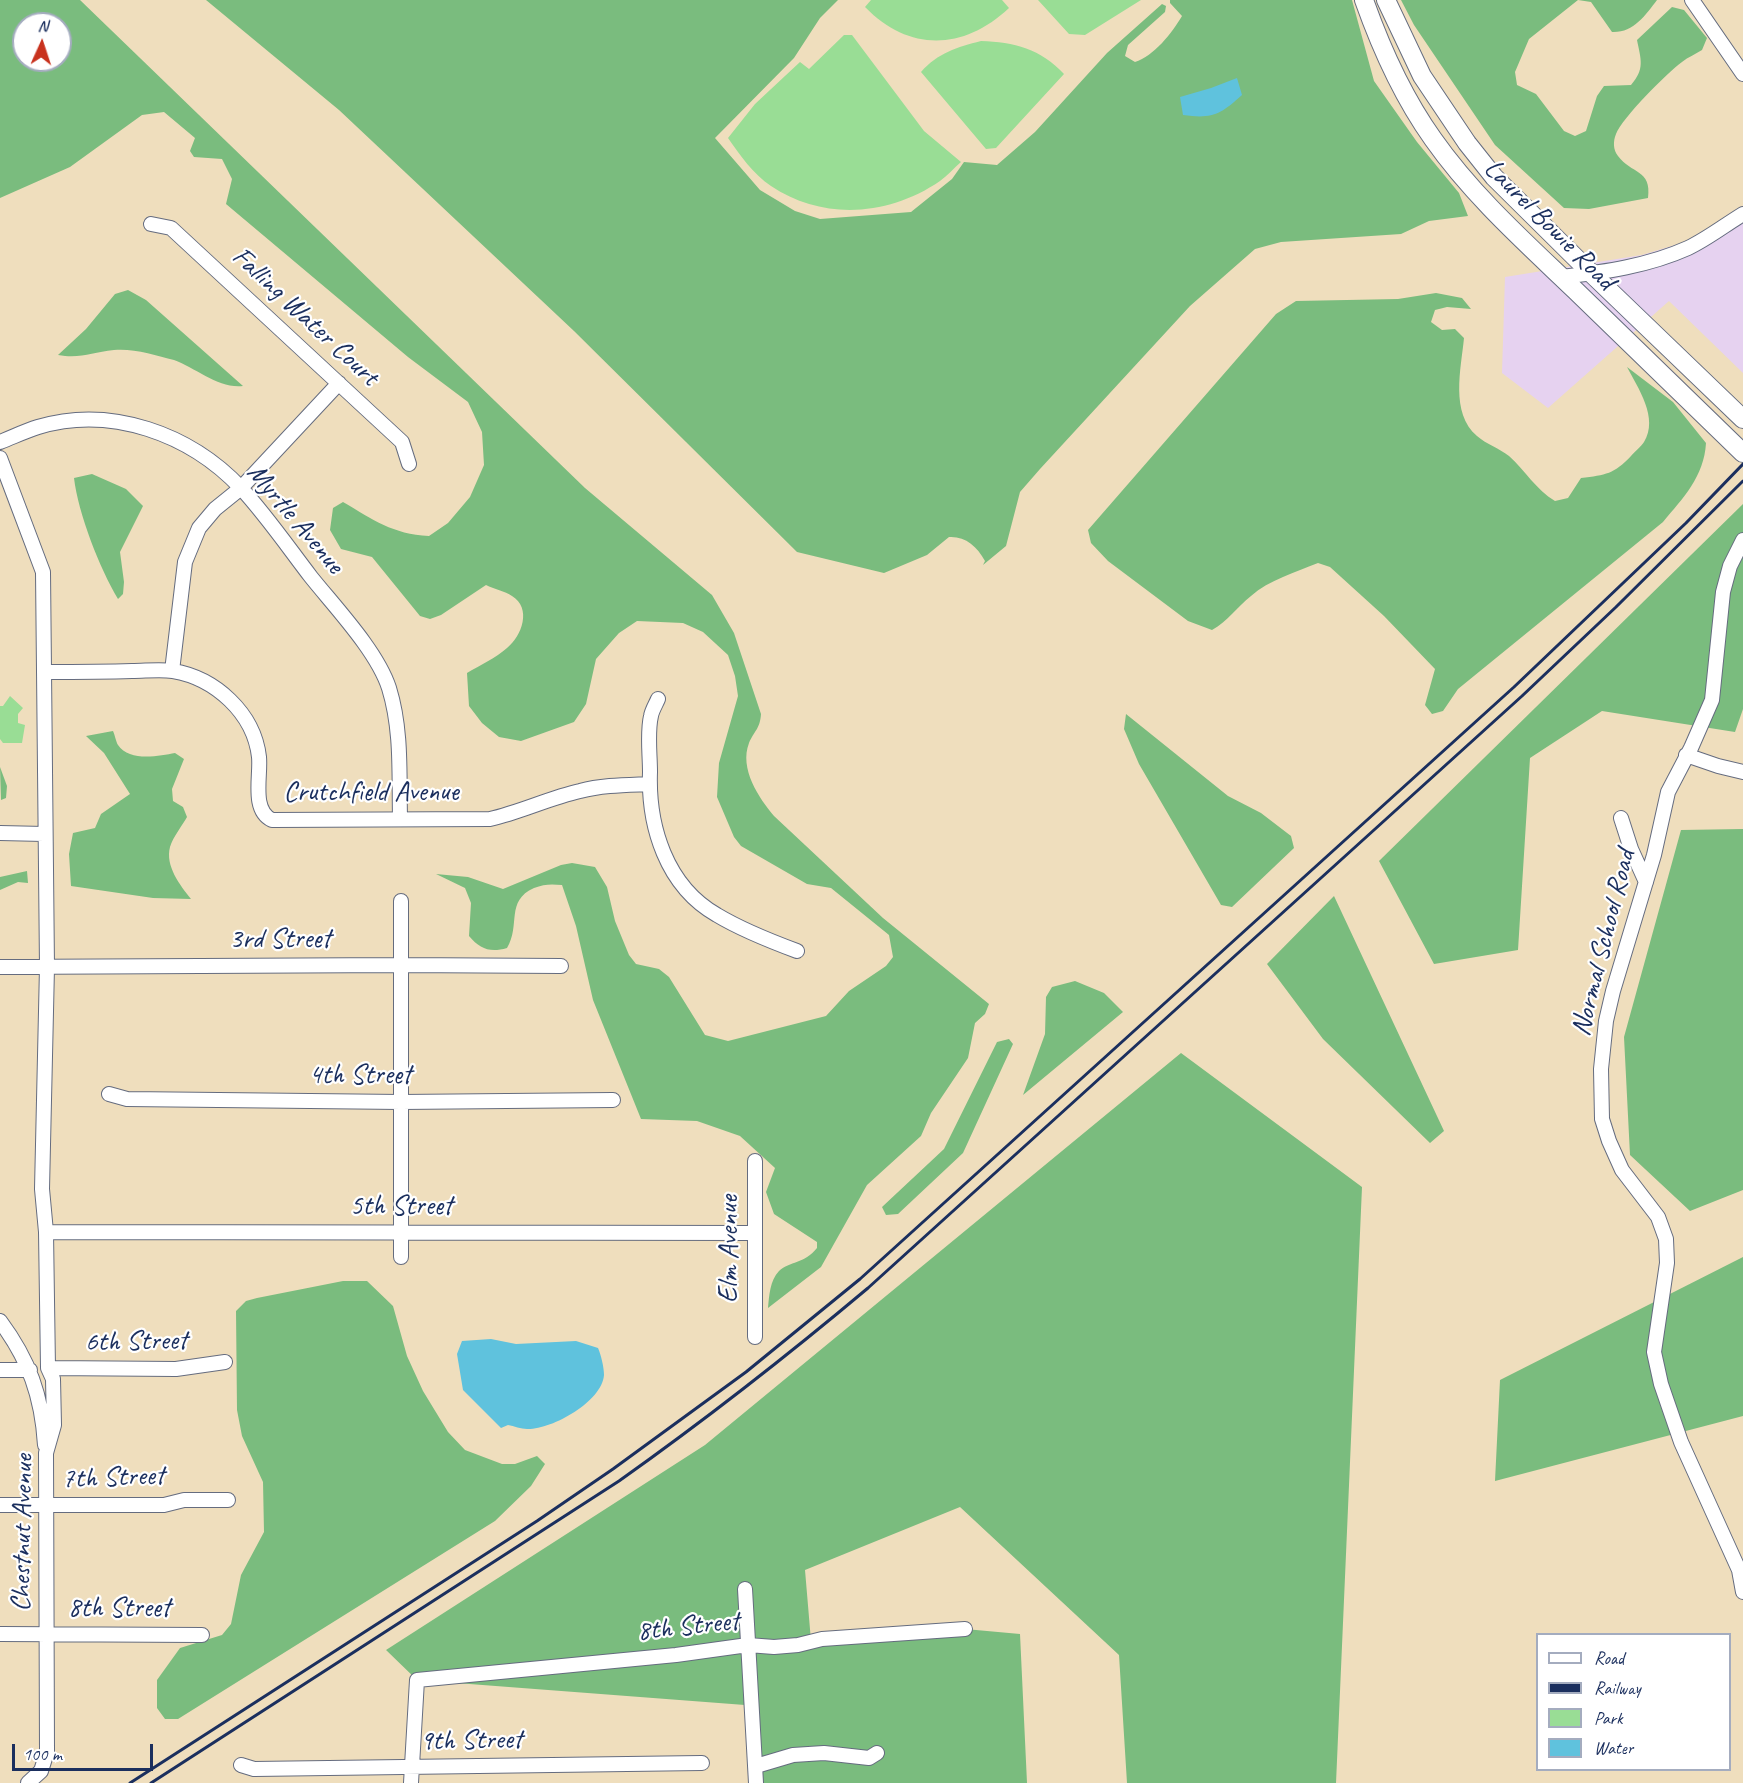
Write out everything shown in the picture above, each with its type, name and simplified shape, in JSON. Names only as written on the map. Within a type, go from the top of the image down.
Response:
[{"type":"main road","name":"Laurel Bowie Road","points":[[1364,0],[1389,62],[1432,138],[1484,200],[1743,453]]},
{"type":"main road","name":"Laurel Bowie Road","points":[[1386,0],[1422,76],[1467,143],[1494,177],[1738,415]]},
{"type":"street","points":[[1692,0],[1743,74]]},
{"type":"street","points":[[1562,278],[1634,266],[1675,253],[1691,246],[1743,214]]},
{"type":"street","name":"Falling Water Court","points":[[151,224],[171,228],[402,441],[409,464]]},
{"type":"street","points":[[172,671],[185,562],[200,528],[215,509],[241,488],[339,384]]},
{"type":"street","name":"Myrtle Avenue","points":[[0,442],[38,427],[58,423],[86,420],[119,422],[145,428],[194,448],[241,488],[357,635],[376,662],[388,685],[399,732],[400,818]]},
{"type":"street","name":"Chestnut Avenue","points":[[0,458],[43,572],[47,967],[42,1189],[46,1232],[48,1368],[53,1379],[54,1425],[46,1453],[47,1752],[41,1771],[28,1783]]},
{"type":"street","name":"Normal School Road","points":[[1743,540],[1730,567],[1723,592],[1712,700],[1668,792],[1646,882],[1621,961],[1606,1021],[1601,1069],[1602,1119],[1609,1142],[1622,1170],[1658,1216],[1666,1239],[1666,1272],[1654,1352],[1661,1384],[1681,1442],[1739,1570],[1743,1592]]},
{"type":"street","name":"Crutchfield Avenue","points":[[44,672],[172,671],[203,681],[219,691],[247,721],[259,756],[259,798],[262,812],[259,821],[490,819],[516,813],[577,791],[600,786],[649,784]]},
{"type":"street","points":[[658,699],[651,716],[649,784],[657,837],[667,862],[682,885],[715,915],[797,951]]},
{"type":"street","points":[[1686,755],[1743,772]]},
{"type":"street","points":[[1621,818],[1631,849],[1646,882]]},
{"type":"street","points":[[0,833],[44,834]]},
{"type":"street","points":[[401,901],[401,1257]]},
{"type":"street","name":"3rd Street","points":[[0,968],[561,966]]},
{"type":"street","name":"4th Street","points":[[109,1094],[127,1099],[402,1102],[613,1100]]},
{"type":"street","name":"Elm Avenue","points":[[755,1161],[755,1337]]},
{"type":"street","name":"5th Street","points":[[46,1232],[755,1233]]},
{"type":"street","points":[[0,1321],[30,1370],[41,1409],[46,1453]]},
{"type":"street","name":"6th Street","points":[[48,1368],[176,1369],[225,1362]]},
{"type":"street","points":[[0,1370],[30,1370]]},
{"type":"street","name":"7th Street","points":[[0,1505],[164,1505],[184,1500],[228,1500]]},
{"type":"street","points":[[745,1589],[756,1783]]},
{"type":"street","name":"8th Street","points":[[412,1767],[417,1680],[664,1656],[748,1645],[774,1647],[798,1645],[822,1639],[965,1629]]},
{"type":"street","name":"8th Street","points":[[0,1634],[202,1635]]},
{"type":"street","points":[[756,1766],[793,1755],[824,1753],[868,1758],[878,1753]]},
{"type":"street","name":"9th Street","points":[[241,1765],[254,1769],[702,1763]]},
{"type":"street","points":[[411,1783],[412,1767]]},
{"type":"shaded area","points":[[1743,209],[1743,373],[1669,301],[1548,408],[1502,373],[1505,277],[1642,255],[1695,239]]},
{"type":"green space","points":[[0,0],[80,0],[585,488],[712,595],[734,633],[761,714],[758,727],[749,743],[747,763],[752,782],[762,801],[774,816],[883,918],[989,1004],[985,1014],[975,1023],[968,1058],[931,1113],[921,1136],[867,1185],[821,1267],[768,1308],[770,1288],[776,1275],[783,1268],[812,1253],[817,1248],[817,1242],[774,1214],[766,1192],[775,1168],[740,1136],[697,1121],[641,1119],[593,1000],[576,926],[562,885],[541,886],[525,893],[516,907],[513,931],[507,948],[490,950],[481,947],[469,936],[471,903],[465,888],[436,874],[468,877],[503,889],[561,865],[572,863],[595,867],[607,887],[615,921],[629,955],[636,964],[659,969],[669,977],[705,1035],[728,1041],[826,1016],[849,991],[886,966],[893,957],[889,935],[831,888],[807,884],[741,846],[734,837],[717,797],[719,763],[738,696],[735,676],[728,655],[703,632],[683,623],[637,621],[619,633],[596,659],[586,704],[574,722],[521,741],[499,737],[482,723],[469,706],[467,673],[503,652],[517,636],[523,622],[522,608],[518,601],[509,594],[486,585],[441,615],[430,619],[420,616],[372,557],[341,549],[330,530],[333,508],[343,502],[384,525],[416,535],[429,536],[448,523],[470,497],[484,465],[482,432],[468,402],[408,357],[226,204],[232,179],[222,159],[194,157],[190,151],[195,138],[164,112],[142,115],[70,167],[0,198]]},
{"type":"green space","points":[[206,0],[838,0],[820,18],[794,58],[715,138],[760,190],[795,211],[820,219],[911,212],[952,179],[964,162],[997,165],[1035,132],[1107,53],[1162,4],[1166,6],[1165,12],[1128,45],[1125,56],[1135,62],[1156,49],[1182,16],[1170,0],[1352,0],[1374,81],[1417,142],[1459,193],[1468,216],[1429,221],[1401,234],[1281,242],[1255,249],[1190,306],[1020,492],[1006,546],[983,565],[985,561],[974,547],[960,538],[949,537],[927,555],[884,573],[797,552],[574,331],[339,110]]},
{"type":"green space","points":[[871,0],[1002,0],[1009,8],[973,32],[955,38],[936,40],[918,38],[900,32],[882,22],[865,7]]},
{"type":"green space","points":[[1038,0],[1141,0],[1085,35],[1069,34]]},
{"type":"green space","points":[[1401,0],[1578,0],[1529,39],[1515,72],[1517,85],[1536,94],[1564,131],[1575,136],[1586,131],[1597,96],[1604,86],[1631,85],[1635,79],[1641,64],[1637,40],[1672,7],[1684,10],[1707,38],[1702,50],[1675,67],[1657,85],[1627,117],[1614,140],[1616,154],[1647,182],[1648,198],[1589,209],[1564,208],[1495,145],[1414,25]]},
{"type":"green space","points":[[1578,0],[1657,0],[1632,27],[1612,32],[1591,2]]},
{"type":"green space","points":[[844,35],[852,35],[924,131],[961,162],[940,181],[920,193],[878,207],[856,210],[812,205],[771,186],[747,164],[728,138],[755,104],[800,62],[809,69]]},
{"type":"green space","points":[[981,41],[1026,48],[1046,58],[1064,74],[996,148],[986,149],[921,72],[927,65],[948,52]]},
{"type":"green space","points":[[128,290],[146,300],[243,386],[225,384],[174,360],[136,351],[114,350],[80,356],[58,355],[86,329],[115,294]]},
{"type":"green space","points":[[1436,293],[1462,298],[1471,309],[1447,307],[1435,310],[1431,322],[1442,330],[1455,329],[1464,338],[1459,390],[1463,415],[1469,426],[1481,439],[1509,456],[1542,491],[1555,501],[1568,498],[1581,478],[1614,470],[1644,442],[1648,433],[1648,413],[1627,367],[1673,402],[1706,443],[1697,477],[1663,522],[1458,689],[1443,711],[1432,714],[1425,705],[1435,669],[1384,616],[1330,567],[1318,563],[1274,581],[1258,590],[1212,630],[1188,621],[1108,561],[1091,543],[1088,530],[1276,314],[1296,301],[1398,299]]},
{"type":"green space","points":[[92,474],[126,489],[143,506],[120,552],[124,582],[123,594],[118,599],[91,540],[76,492],[74,478]]},
{"type":"green space","points":[[1743,504],[1743,709],[1735,732],[1602,711],[1530,758],[1518,950],[1434,964],[1379,861]]},
{"type":"green space","points":[[10,696],[23,708],[18,714],[18,723],[25,725],[22,743],[3,743],[0,739],[0,706],[3,706]]},
{"type":"green space","points":[[1126,714],[1228,796],[1261,813],[1291,836],[1294,848],[1232,907],[1221,905],[1139,764],[1124,729]]},
{"type":"green space","points":[[113,731],[118,745],[129,754],[145,756],[175,753],[184,759],[172,789],[173,801],[183,807],[187,817],[173,839],[169,854],[174,875],[191,899],[153,898],[71,886],[69,854],[73,833],[95,828],[101,814],[130,794],[104,753],[86,736]]},
{"type":"green space","points":[[0,767],[7,786],[6,798],[1,800]]},
{"type":"green space","points":[[1743,829],[1743,1190],[1690,1211],[1630,1155],[1624,1037],[1681,830]]},
{"type":"green space","points":[[27,871],[28,883],[18,882],[0,890],[0,877]]},
{"type":"green space","points":[[1334,896],[1444,1131],[1430,1143],[1323,1039],[1267,964]]},
{"type":"green space","points":[[1075,981],[1104,993],[1123,1012],[1023,1095],[1045,1034],[1046,997],[1052,987]]},
{"type":"green space","points":[[1009,1039],[1013,1044],[963,1153],[898,1214],[886,1215],[882,1207],[944,1149],[997,1042]]},
{"type":"green space","points":[[1181,1053],[1362,1187],[1336,1783],[1127,1783],[1119,1655],[960,1507],[805,1570],[811,1641],[965,1629],[1020,1634],[1027,1783],[762,1783],[758,1706],[417,1680],[386,1650],[705,1445]]},
{"type":"green space","points":[[1743,1257],[1743,1416],[1495,1481],[1500,1380]]},
{"type":"green space","points":[[343,1281],[367,1281],[393,1306],[407,1356],[423,1391],[448,1432],[465,1450],[502,1464],[515,1464],[537,1456],[545,1464],[531,1486],[495,1521],[178,1719],[165,1719],[157,1708],[157,1680],[180,1648],[222,1635],[231,1624],[241,1575],[264,1532],[263,1482],[242,1436],[237,1410],[236,1311],[246,1301]]},
{"type":"water","points":[[1237,78],[1242,95],[1228,107],[1209,116],[1183,115],[1180,97]]},
{"type":"water","points":[[491,1339],[516,1344],[576,1341],[598,1348],[604,1372],[601,1385],[585,1404],[549,1425],[525,1429],[508,1425],[501,1428],[463,1390],[457,1354],[462,1341]]},
{"type":"railway","points":[[130,1783],[537,1521],[613,1469],[746,1372],[860,1279],[1514,687],[1686,523],[1743,464]]},
{"type":"railway","points":[[151,1783],[619,1481],[714,1411],[838,1313],[1522,696],[1743,481]]}]
